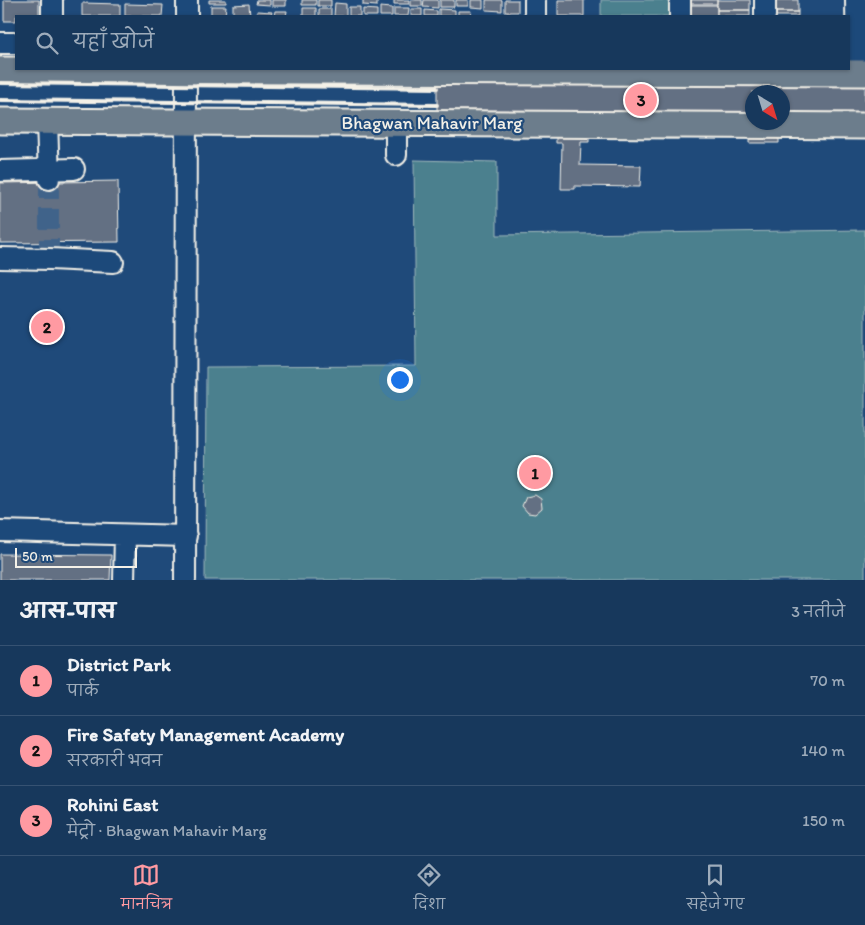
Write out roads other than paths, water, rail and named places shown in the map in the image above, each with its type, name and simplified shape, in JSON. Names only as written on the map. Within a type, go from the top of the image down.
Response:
[{"type":"main road","points":[[0,70],[15,70]]},
{"type":"main road","points":[[534,70],[765,70],[861,73]]},
{"type":"main road","name":"Bhagwan Mahavir Marg","points":[[0,121],[865,126]]},
{"type":"street","points":[[52,0],[52,15]]},
{"type":"street","points":[[187,0],[187,15]]},
{"type":"street","points":[[535,0],[535,15]]},
{"type":"street","points":[[680,0],[680,15]]},
{"type":"street","points":[[765,0],[765,15]]},
{"type":"street","points":[[856,0],[861,73]]},
{"type":"street","points":[[0,43],[15,43]]},
{"type":"street","points":[[186,70],[186,580]]},
{"type":"street","points":[[47,121],[48,174]]},
{"type":"street","points":[[396,123],[396,155]]},
{"type":"street","points":[[0,171],[48,174],[74,169]]},
{"type":"street","points":[[0,258],[50,254],[113,262]]},
{"type":"street","points":[[0,531],[186,536]]},
{"type":"street","points":[[124,580],[125,534]]},
{"type":"tunnel","points":[[49,179],[49,249]]},
{"type":"railway","points":[[0,83],[437,88]]},
{"type":"railway","points":[[0,100],[437,105]]},
{"type":"place","name":"Rohini East","points":[[641,100]]},
{"type":"place","name":"Fire Safety Management Academy","points":[[47,327]]},
{"type":"place","name":"District Park","points":[[535,473]]}]
